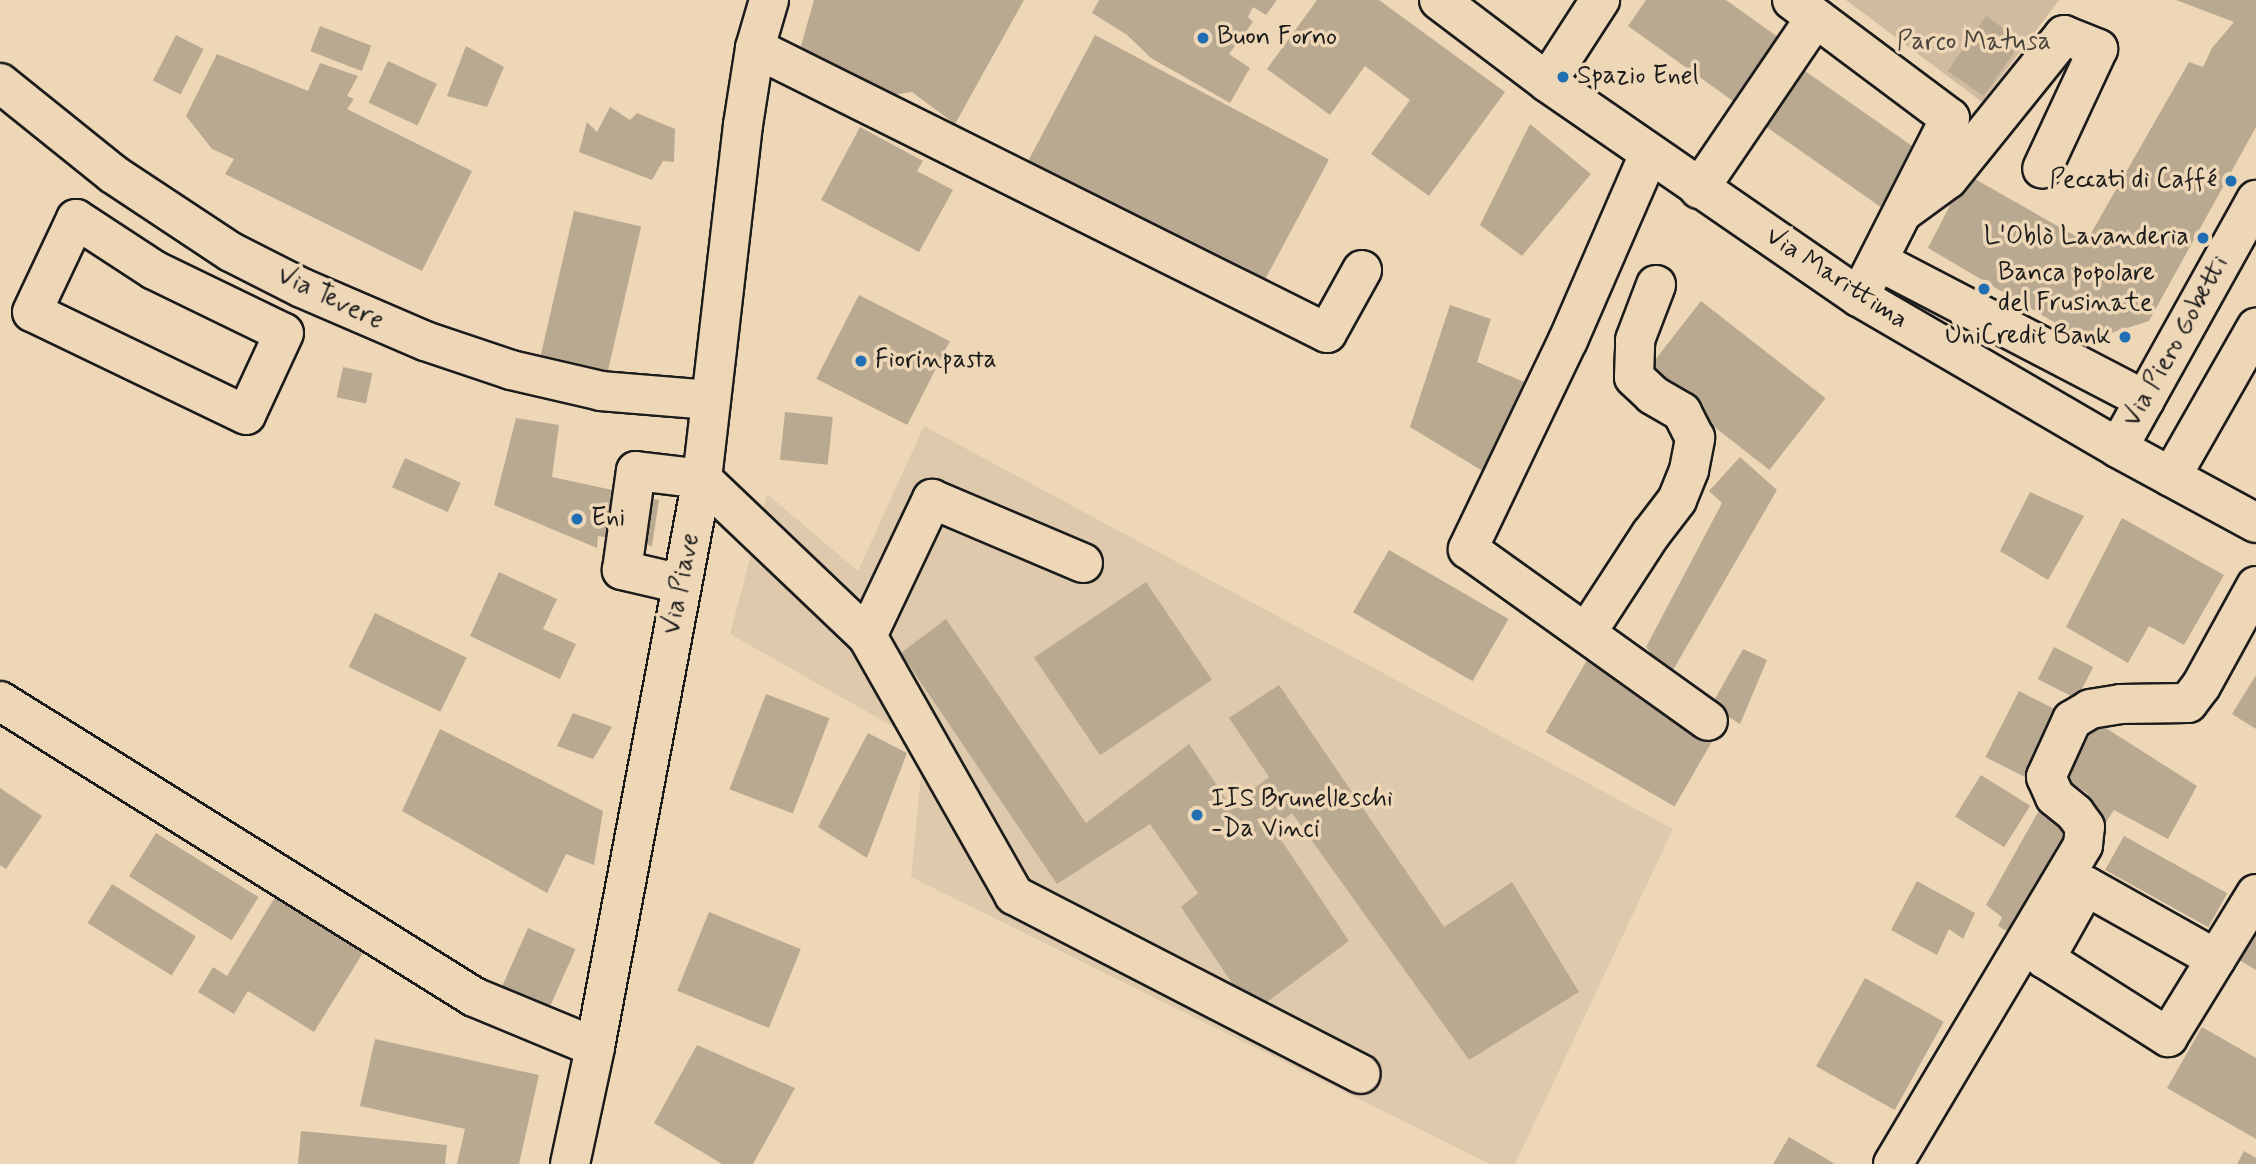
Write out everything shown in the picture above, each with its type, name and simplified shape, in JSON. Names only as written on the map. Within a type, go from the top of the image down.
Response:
[{"type":"street","name":"Via Piave","points":[[570,1164],[595,1047],[702,479],[755,48],[769,0]]},
{"type":"street","name":"Via Marittima","points":[[1439,0],[1547,82],[1649,154],[1859,296],[2118,448],[2256,523]]},
{"type":"street","points":[[1547,82],[1600,0]]},
{"type":"street","points":[[1699,189],[1804,9],[1950,118],[1859,296]]},
{"type":"street","points":[[1903,212],[1948,179],[2064,35],[2098,49],[2042,169]]},
{"type":"street","points":[[755,48],[1327,333],[1362,270]]},
{"type":"street","name":"Via Tevere","points":[[0,83],[113,174],[231,252],[302,288],[425,341],[511,370],[601,391],[710,400]]},
{"type":"street","points":[[1649,154],[1568,340],[1468,549],[1708,721]]},
{"type":"street","name":"Via Piero Gobetti","points":[[2118,448],[2256,200]]},
{"type":"street","points":[[284,334],[154,270],[76,219],[32,312],[246,415],[284,334],[302,288]]},
{"type":"street","points":[[1878,261],[2145,400]]},
{"type":"street","points":[[1587,632],[1651,534],[1677,500],[1689,470],[1695,438],[1682,412],[1653,395],[1634,377],[1636,340],[1656,285]]},
{"type":"street","points":[[2171,477],[2256,328]]},
{"type":"street","points":[[682,584],[622,570],[636,471],[702,479],[867,636],[1014,895],[1361,1074]]},
{"type":"street","points":[[867,636],[932,499],[1083,563]]},
{"type":"street","points":[[1893,1164],[2083,845],[2085,827],[2075,813],[2056,797],[2046,777],[2072,720],[2090,709],[2120,704],[2188,703],[2201,686],[2256,586]]},
{"type":"street","points":[[0,701],[474,997],[595,1047]]},
{"type":"street","points":[[2216,959],[2256,894]]},
{"type":"shaded area","points":[[924,426],[1673,829],[1515,1164],[1490,1164],[911,877],[924,744],[730,634],[767,494],[858,571]]},
{"type":"green space","name":"Parco Matusa","points":[[1846,0],[2059,0],[1982,102]]},
{"type":"building","points":[[814,0],[1024,0],[955,124],[912,92],[873,98],[799,53]]},
{"type":"building","name":"Buon Forno","points":[[1099,0],[1277,0],[1266,15],[1253,7],[1248,17],[1253,22],[1229,54],[1250,68],[1230,103],[1151,58],[1127,35],[1092,13]]},
{"type":"building","points":[[1317,0],[1379,0],[1505,92],[1429,196],[1371,154],[1410,100],[1365,66],[1330,115],[1267,69]]},
{"type":"building","points":[[1646,0],[1726,0],[1785,42],[1740,106],[1628,26]]},
{"type":"building","points":[[2176,0],[2256,0],[2256,127],[2149,321],[2086,341],[1928,248],[1966,174],[2086,242],[2189,62],[2203,67],[2212,48],[2234,22]]},
{"type":"building","points":[[1986,16],[2022,41],[1984,96],[1948,71]]},
{"type":"building","points":[[320,26],[371,46],[362,71],[310,51]]},
{"type":"building","points":[[176,35],[204,49],[180,95],[153,80]]},
{"type":"building","points":[[1095,35],[1329,159],[1262,285],[1028,160]]},
{"type":"building","points":[[466,46],[504,67],[487,107],[447,96]]},
{"type":"building","points":[[217,54],[308,91],[320,63],[358,76],[347,96],[354,99],[347,109],[472,171],[422,271],[225,174],[234,159],[212,149],[186,116]]},
{"type":"building","points":[[388,61],[437,84],[418,126],[369,103]]},
{"type":"building","points":[[1805,71],[1922,153],[1883,209],[1766,127]]},
{"type":"building","points":[[610,107],[630,120],[637,113],[675,129],[674,162],[663,161],[652,180],[579,152],[587,122],[597,132]]},
{"type":"building","points":[[1530,124],[1591,174],[1522,256],[1480,225]]},
{"type":"building","points":[[860,127],[923,161],[917,171],[953,190],[919,252],[821,200]]},
{"type":"building","points":[[574,211],[641,227],[608,372],[540,356]]},
{"type":"building","points":[[859,295],[950,341],[907,425],[816,379]]},
{"type":"building","points":[[1701,301],[1826,398],[1769,470],[1645,373]]},
{"type":"building","points":[[1450,305],[1491,319],[1477,362],[1536,387],[1494,478],[1410,427]]},
{"type":"building","points":[[343,367],[372,373],[366,404],[337,397]]},
{"type":"building","points":[[785,412],[833,417],[828,465],[780,460]]},
{"type":"building","points":[[516,418],[559,425],[552,477],[659,500],[652,546],[598,536],[597,548],[494,505]]},
{"type":"building","points":[[1740,457],[1777,490],[1669,677],[1646,647],[1722,503],[1709,491]]},
{"type":"building","points":[[405,458],[461,483],[448,512],[392,487]]},
{"type":"building","points":[[2030,492],[2084,516],[2048,580],[2000,551]]},
{"type":"building","points":[[2122,518],[2224,575],[2184,645],[2149,626],[2128,663],[2066,627]]},
{"type":"building","points":[[1389,550],[1509,619],[1473,681],[1353,612]]},
{"type":"building","points":[[499,572],[557,599],[543,629],[576,644],[560,679],[470,636]]},
{"type":"building","points":[[1146,582],[1212,680],[1100,755],[1034,657]]},
{"type":"building","points":[[375,613],[467,658],[440,712],[349,667]]},
{"type":"building","points":[[946,619],[1086,823],[1189,744],[1231,806],[1269,777],[1229,718],[1279,685],[1444,927],[1512,882],[1579,992],[1469,1060],[1292,813],[1273,828],[1349,941],[1252,1013],[1181,907],[1198,893],[1150,824],[1057,884],[901,653]]},
{"type":"building","points":[[2054,647],[2093,667],[2077,699],[2038,679]]},
{"type":"building","points":[[1743,649],[1767,660],[1740,724],[1711,706]]},
{"type":"building","points":[[1587,660],[1716,734],[1675,806],[1546,732]]},
{"type":"building","points":[[2256,675],[2256,729],[2232,714]]},
{"type":"building","points":[[2019,691],[2068,716],[2034,782],[1985,757]]},
{"type":"building","points":[[766,694],[829,718],[793,814],[729,789]]},
{"type":"building","points":[[573,713],[612,727],[593,759],[557,746]]},
{"type":"building","points":[[2090,718],[2197,786],[2168,839],[2114,810],[2104,825],[2080,811],[2088,794],[2057,772]]},
{"type":"building","points":[[440,729],[603,811],[594,865],[566,854],[547,893],[402,811]]},
{"type":"building","points":[[868,733],[907,753],[867,858],[818,827]]},
{"type":"building","points":[[1981,775],[2030,806],[2004,847],[1955,817]]},
{"type":"building","points":[[0,788],[42,816],[6,869],[0,865]]},
{"type":"building","points":[[2038,812],[2070,835],[2018,937],[1998,926],[2002,917],[1986,905]]},
{"type":"building","points":[[156,833],[259,897],[232,940],[129,876]]},
{"type":"building","points":[[2124,836],[2227,893],[2208,927],[2105,870]]},
{"type":"building","points":[[1917,881],[1975,913],[1963,939],[1949,929],[1937,955],[1891,930]]},
{"type":"building","points":[[112,884],[196,936],[172,975],[88,923]]},
{"type":"building","points":[[277,894],[366,948],[314,1032],[248,991],[234,1014],[198,992],[213,967],[227,976]]},
{"type":"building","points":[[709,912],[801,949],[769,1028],[677,991]]},
{"type":"building","points":[[2256,925],[2256,970],[2236,958]]},
{"type":"building","points":[[528,928],[576,949],[547,1012],[500,991]]},
{"type":"building","points":[[1865,978],[1944,1022],[1895,1110],[1816,1066]]},
{"type":"building","points":[[2202,1027],[2256,1058],[2256,1139],[2167,1088]]},
{"type":"building","points":[[375,1039],[539,1075],[519,1164],[457,1164],[465,1129],[360,1106]]},
{"type":"building","points":[[697,1045],[795,1088],[753,1164],[722,1164],[654,1123]]},
{"type":"building","points":[[301,1131],[447,1145],[445,1164],[298,1164]]},
{"type":"building","points":[[1789,1137],[1835,1164],[1773,1164]]},
{"type":"building","points":[[2244,1151],[2256,1158],[2256,1164],[2237,1164]]},
{"type":"place","name":"Buon Forno","points":[[1203,38]]},
{"type":"place","name":"Spazio Enel","points":[[1563,77]]},
{"type":"place","name":"Peccati di Caffé","points":[[2231,181]]},
{"type":"place","name":"L'Oblò Lavanderia","points":[[2203,238]]},
{"type":"place","name":"Banca popolare del Frusinate","points":[[1984,289]]},
{"type":"place","name":"UniCredit Bank","points":[[2125,337]]},
{"type":"place","name":"Fiorinpasta","points":[[861,361]]},
{"type":"place","name":"Eni","points":[[577,519]]},
{"type":"place","name":"IIS Brunelleschi -Da Vinci","points":[[1197,815]]}]
